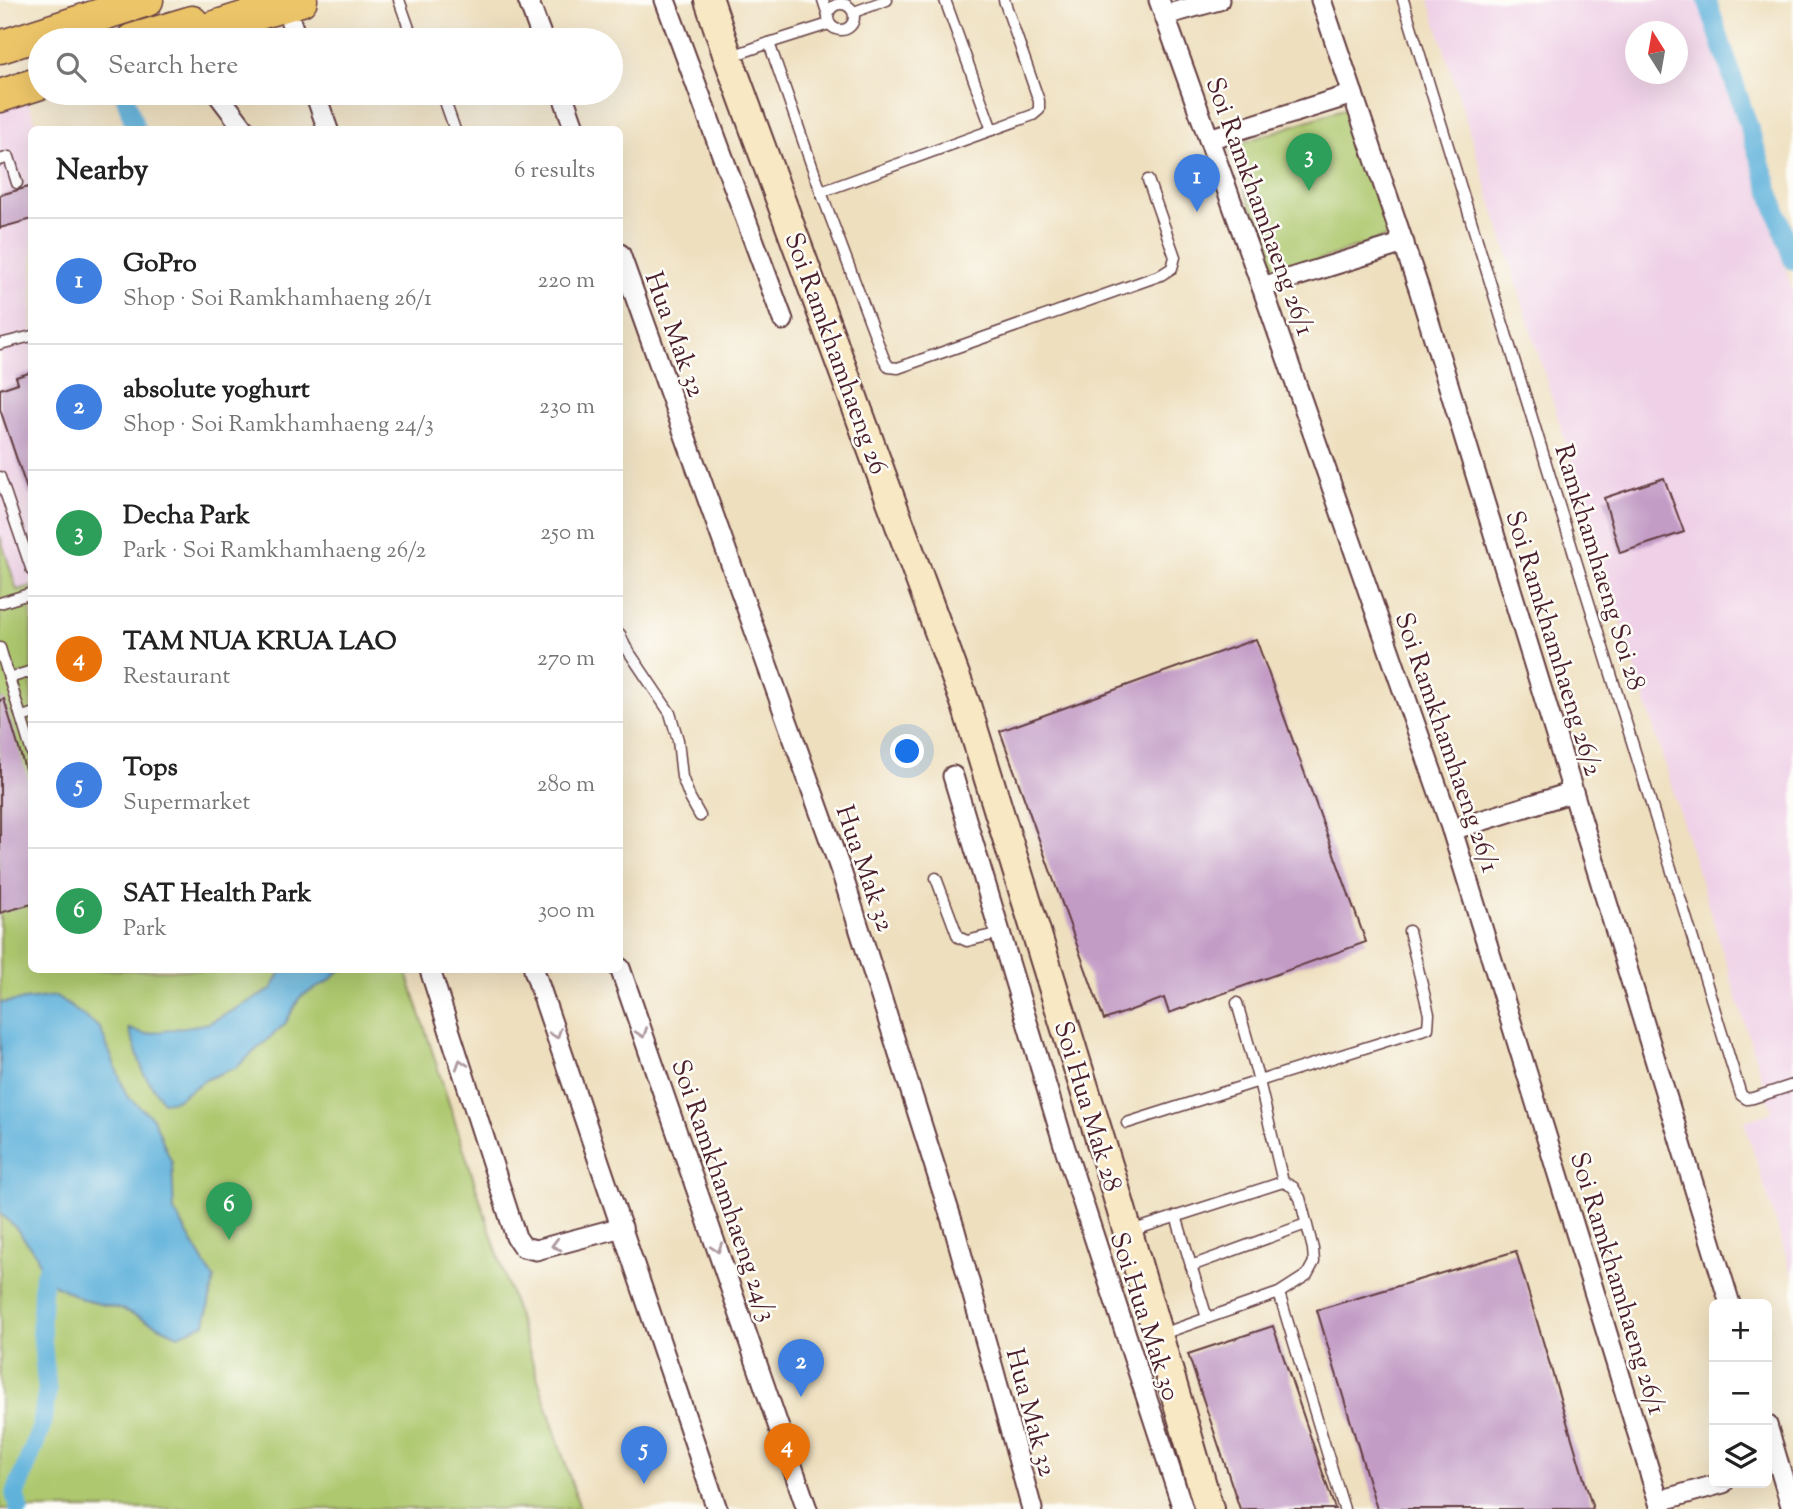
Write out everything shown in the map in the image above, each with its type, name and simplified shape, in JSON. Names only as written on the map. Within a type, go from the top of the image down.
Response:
[{"type":"main road","points":[[59,28],[147,0]]},
{"type":"main road","points":[[112,28],[201,0]]},
{"type":"main road","points":[[179,28],[282,2]]},
{"type":"main road","points":[[207,28],[282,2]]},
{"type":"main road","points":[[0,47],[28,38]]},
{"type":"main road","points":[[0,64],[28,55]]},
{"type":"main road","points":[[0,82],[28,73]]},
{"type":"main road","points":[[0,96],[28,87]]},
{"type":"street","points":[[528,0],[538,28]]},
{"type":"street","points":[[665,0],[783,320]]},
{"type":"street","name":"Soi Ramkhamhaeng 26","points":[[709,0],[966,705]]},
{"type":"street","points":[[1162,8],[1219,0]]},
{"type":"street","name":"Soi Ramkhamhaeng 26/2","points":[[1321,0],[1419,289],[1728,1299]]},
{"type":"street","points":[[282,2],[292,28]]},
{"type":"street","name":"Soi Ramkhamhaeng 26/1","points":[[1162,8],[1452,830],[1660,1505]]},
{"type":"street","points":[[1209,139],[1353,94]]},
{"type":"street","points":[[225,105],[241,126]]},
{"type":"street","points":[[319,105],[327,126]]},
{"type":"street","points":[[566,105],[574,126]]},
{"type":"street","points":[[1262,287],[1404,243]]},
{"type":"street","name":"Hua Mak 32","points":[[623,262],[842,874],[954,1227],[1032,1509]]},
{"type":"street","name":"Soi Hua Mak 28","points":[[966,705],[1128,1233],[1209,1509]]},
{"type":"street","name":"Soi Hua Mak 30","points":[[953,776],[1064,1145],[1183,1509]]},
{"type":"street","points":[[1452,830],[1573,792]]},
{"type":"street","points":[[431,973],[516,1237],[523,1247],[536,1250],[622,1227]]},
{"type":"street","points":[[535,973],[717,1509]]},
{"type":"street","name":"Soi Ramkhamhaeng 24/3","points":[[622,973],[807,1509]]},
{"type":"street","points":[[1773,1469],[1792,1509]]},
{"type":"street","points":[[1660,1505],[1709,1488]]},
{"type":"lane","points":[[399,0],[409,28]]},
{"type":"lane","points":[[823,0],[835,29],[847,29],[853,24],[855,16],[848,6]]},
{"type":"lane","points":[[829,19],[829,11],[835,5],[848,6],[887,0]]},
{"type":"lane","points":[[944,0],[992,130]]},
{"type":"lane","points":[[821,192],[1033,115],[1039,110],[1039,101],[1004,0]]},
{"type":"lane","name":"Ramkhamhaeng Soi 28","points":[[1403,0],[1741,1095],[1747,1099],[1753,1098],[1793,1085]]},
{"type":"lane","points":[[728,57],[829,19]]},
{"type":"lane","points":[[769,43],[821,192],[884,359],[890,367],[898,369],[1161,275],[1172,268],[1175,257],[1149,180]]},
{"type":"lane","points":[[446,105],[454,126]]},
{"type":"lane","points":[[0,160],[9,157],[17,183]]},
{"type":"lane","points":[[0,344],[28,336]]},
{"type":"lane","points":[[0,477],[28,559]]},
{"type":"lane","points":[[0,603],[28,594]]},
{"type":"lane","points":[[623,641],[670,713],[678,740],[682,777],[700,817]]},
{"type":"lane","points":[[0,648],[9,678],[26,716]]},
{"type":"lane","points":[[9,678],[28,672]]},
{"type":"lane","points":[[936,878],[958,937],[967,942],[1000,933]]},
{"type":"lane","points":[[1127,1123],[1428,1028],[1429,1014],[1409,931]]},
{"type":"lane","points":[[1237,1003],[1283,1182]]},
{"type":"lane","points":[[1128,1233],[1283,1182],[1293,1187],[1300,1198],[1314,1262],[1307,1275],[1279,1293],[1158,1335]]},
{"type":"lane","points":[[1176,1216],[1207,1318]]},
{"type":"lane","points":[[1191,1266],[1307,1224]]},
{"type":"lane","points":[[1279,1293],[1344,1509]]},
{"type":"shaded area","points":[[1429,0],[1697,0],[1793,292],[1793,1278],[1744,1121],[1772,1112]]},
{"type":"shaded area","points":[[26,96],[37,126],[28,126],[28,587],[17,591],[0,535],[0,105]]},
{"type":"green space","points":[[1345,108],[1389,236],[1274,275],[1230,147]]},
{"type":"green space","points":[[0,536],[17,590],[28,587],[28,973],[407,973],[580,1509],[0,1509]]},
{"type":"water","points":[[280,973],[337,973],[329,981],[300,997],[285,1024],[237,1067],[207,1079],[176,1100],[163,1102],[144,1074],[129,1029],[146,1034],[209,1023],[271,990]]},
{"type":"water","points":[[56,996],[100,1028],[127,1096],[153,1118],[172,1163],[174,1211],[214,1279],[205,1324],[178,1335],[124,1310],[84,1300],[43,1279],[37,1256],[15,1227],[0,1213],[0,1003]]},
{"type":"building","points":[[28,187],[28,220],[0,228],[0,195]]},
{"type":"building","points":[[28,373],[28,492],[0,409],[0,389],[18,383],[16,377]]},
{"type":"building","points":[[1664,478],[1684,532],[1620,553],[1604,498]]},
{"type":"building","points":[[1256,639],[1366,942],[1169,1013],[1164,998],[1104,1020],[1000,731]]},
{"type":"building","points":[[4,699],[28,779],[28,905],[0,913],[0,700]]},
{"type":"building","points":[[1516,1251],[1593,1509],[1377,1509],[1317,1310]]},
{"type":"building","points":[[1273,1326],[1335,1509],[1240,1509],[1188,1354]]},
{"type":"waterway","points":[[1707,0],[1793,261]]},
{"type":"waterway","points":[[128,105],[135,126]]},
{"type":"waterway","points":[[19,1509],[15,1495],[41,1428],[47,1391],[41,1325],[43,1279],[52,1257]]},
{"type":"place","name":"Decha Park","points":[[1309,191]]},
{"type":"place","name":"GoPro","points":[[1197,212]]},
{"type":"place","name":"SAT Health Park","points":[[229,1240]]},
{"type":"place","name":"absolute yoghurt","points":[[801,1397]]},
{"type":"place","name":"TAM NUA KRUA LAO","points":[[787,1481]]},
{"type":"place","name":"Tops","points":[[644,1484]]}]
